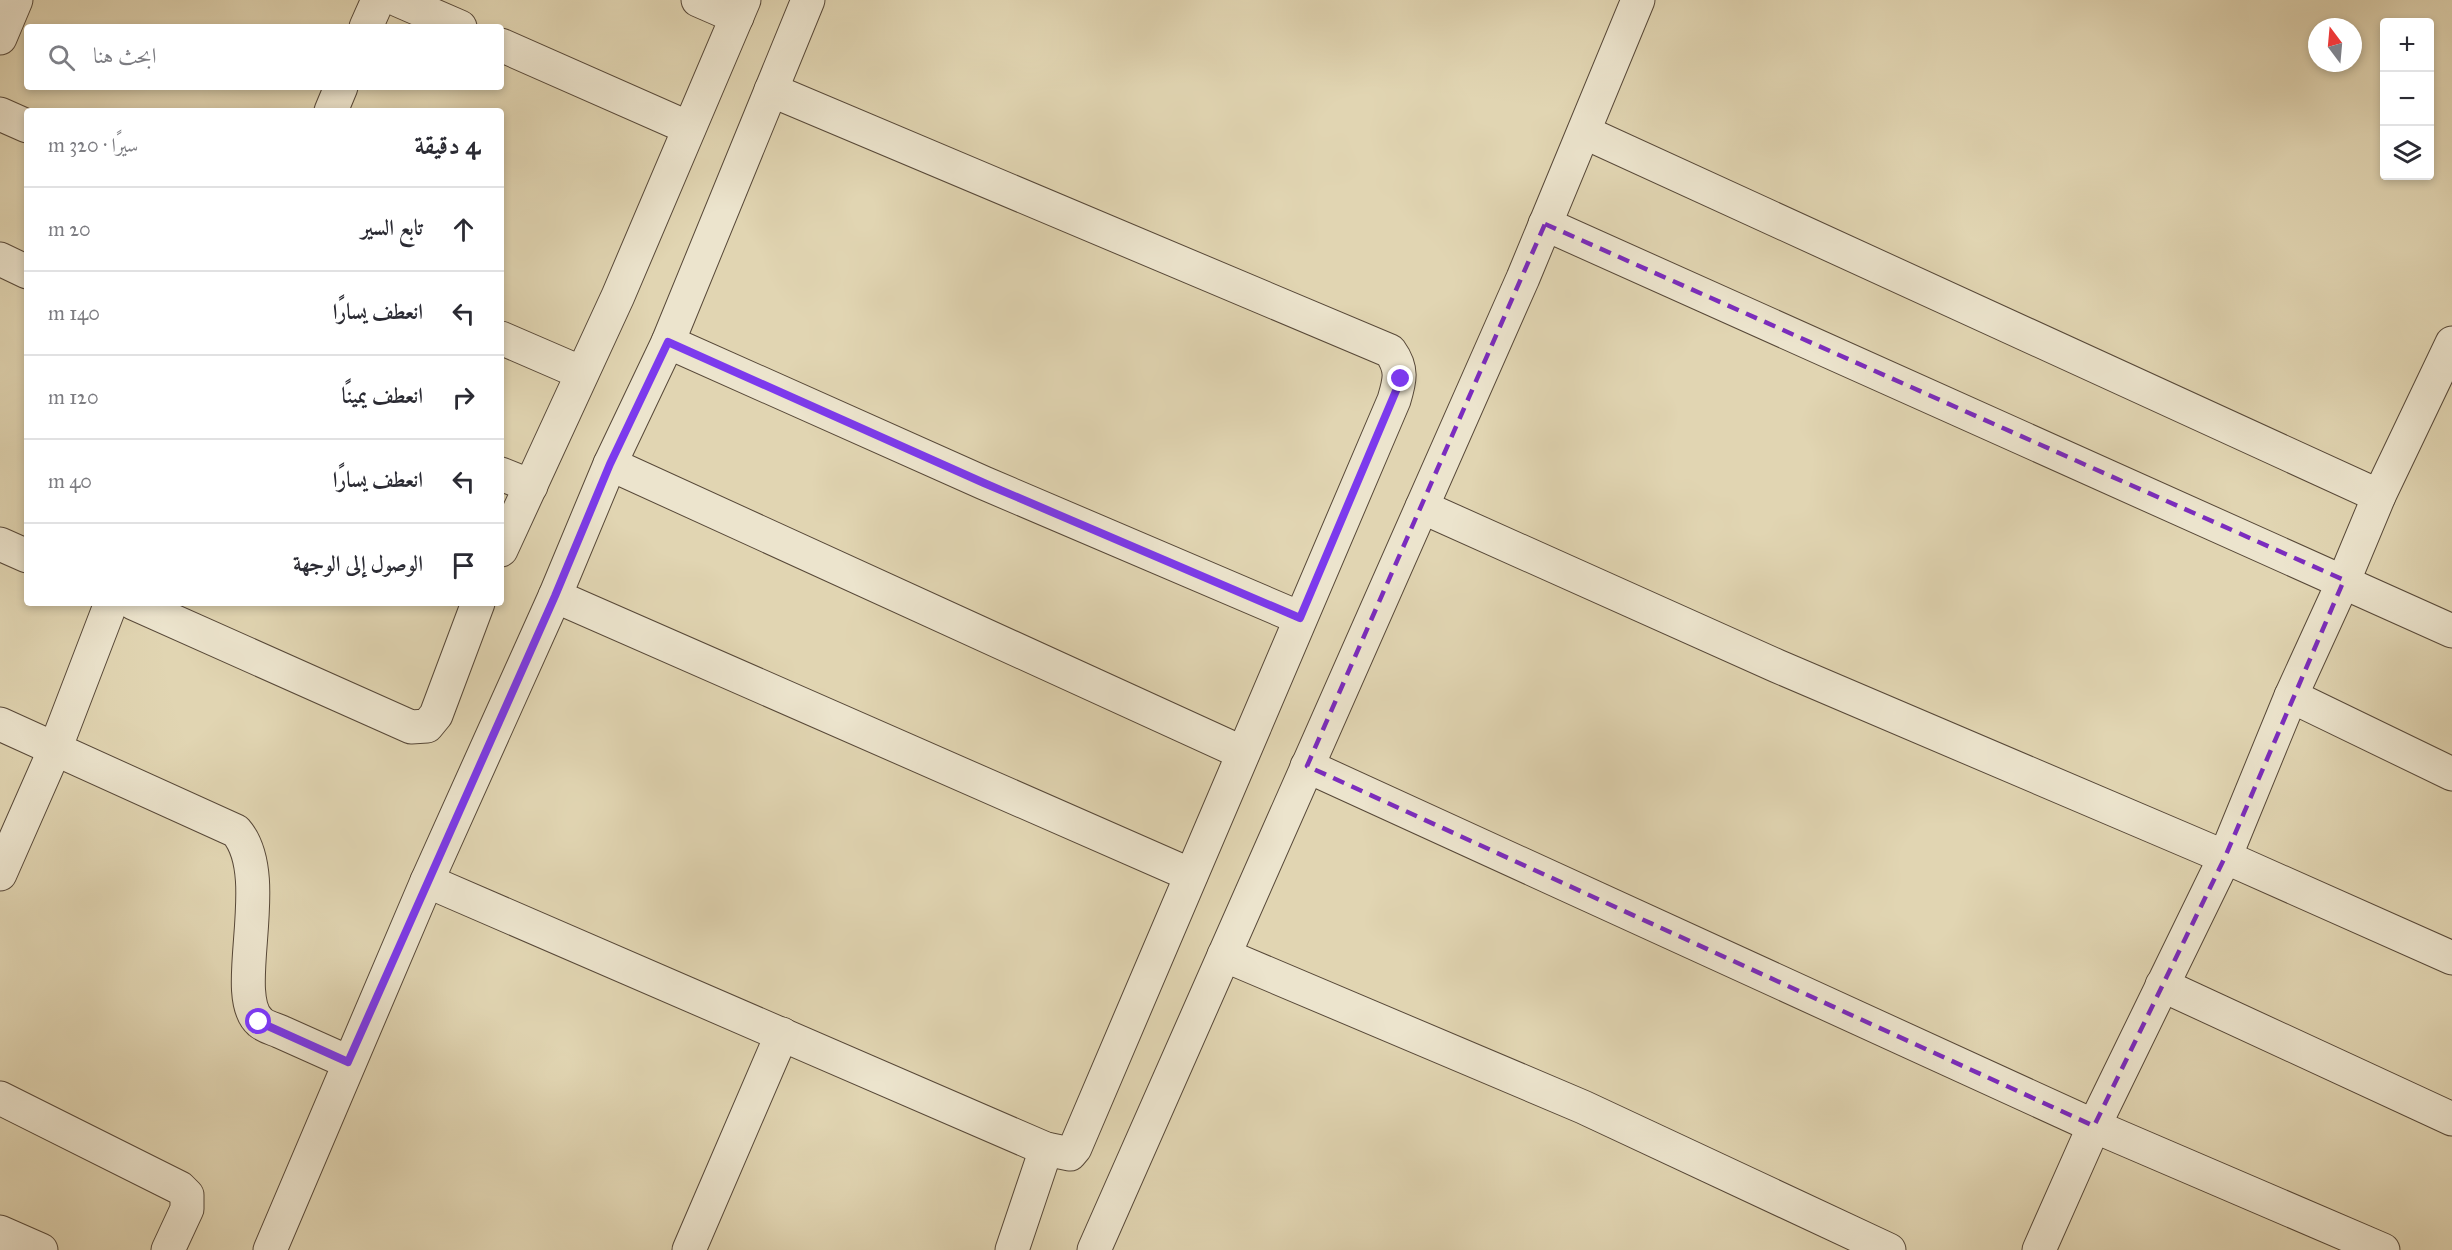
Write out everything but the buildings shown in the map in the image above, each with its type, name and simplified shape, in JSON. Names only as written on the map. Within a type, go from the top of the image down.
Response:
[{"type":"street","points":[[0,38],[16,0]]},
{"type":"street","points":[[367,24],[378,0]]},
{"type":"street","points":[[398,0],[453,24]]},
{"type":"street","points":[[504,536],[516,480],[582,373],[740,8],[698,0]]},
{"type":"street","points":[[270,1250],[348,1062],[427,881],[555,596],[610,464],[668,342],[808,0]]},
{"type":"street","points":[[1094,1250],[1422,507],[1545,224],[1638,0]]},
{"type":"street","points":[[504,46],[689,128]]},
{"type":"street","points":[[332,108],[340,90]]},
{"type":"street","points":[[427,881],[1046,1149],[1070,1154],[1075,1148],[1394,400],[1401,379],[1398,363],[1390,351],[771,90]]},
{"type":"street","points":[[0,114],[24,125]]},
{"type":"street","points":[[1584,132],[2379,496]]},
{"type":"street","points":[[1545,224],[2344,580],[2452,631]]},
{"type":"street","points":[[0,260],[24,271]]},
{"type":"street","points":[[504,339],[582,373]]},
{"type":"street","points":[[668,342],[984,483],[1300,618]]},
{"type":"street","points":[[2039,1250],[2094,1126],[2225,857],[2291,696],[2379,496],[2452,343]]},
{"type":"street","points":[[610,464],[1243,753]]},
{"type":"street","points":[[1422,507],[1776,666],[2225,857],[2452,957]]},
{"type":"street","points":[[0,544],[24,555]]},
{"type":"street","points":[[555,596],[1191,875]]},
{"type":"street","points":[[0,874],[55,749],[110,606]]},
{"type":"street","points":[[140,606],[411,727],[426,726],[436,715],[477,606]]},
{"type":"street","points":[[2291,696],[2452,774]]},
{"type":"street","points":[[0,724],[236,831],[246,843],[254,872],[249,974],[251,1005],[259,1022],[348,1062]]},
{"type":"street","points":[[1307,766],[2094,1126],[2383,1250]]},
{"type":"street","points":[[1224,955],[1583,1107],[1888,1250]]},
{"type":"street","points":[[2162,985],[2452,1119]]},
{"type":"street","points":[[689,1250],[782,1034]]},
{"type":"street","points":[[0,1098],[180,1188],[186,1195],[186,1209],[168,1250]]},
{"type":"street","points":[[1012,1250],[1046,1149]]},
{"type":"street","points":[[0,1232],[41,1250]]},
{"type":"highlighted area","points":[[1545,224],[2344,580],[2225,857],[2094,1126],[1307,766]]},
{"type":"route","points":[[259,1022],[348,1062],[555,596],[610,464],[668,342],[984,483],[1300,618],[1401,379]]}]
